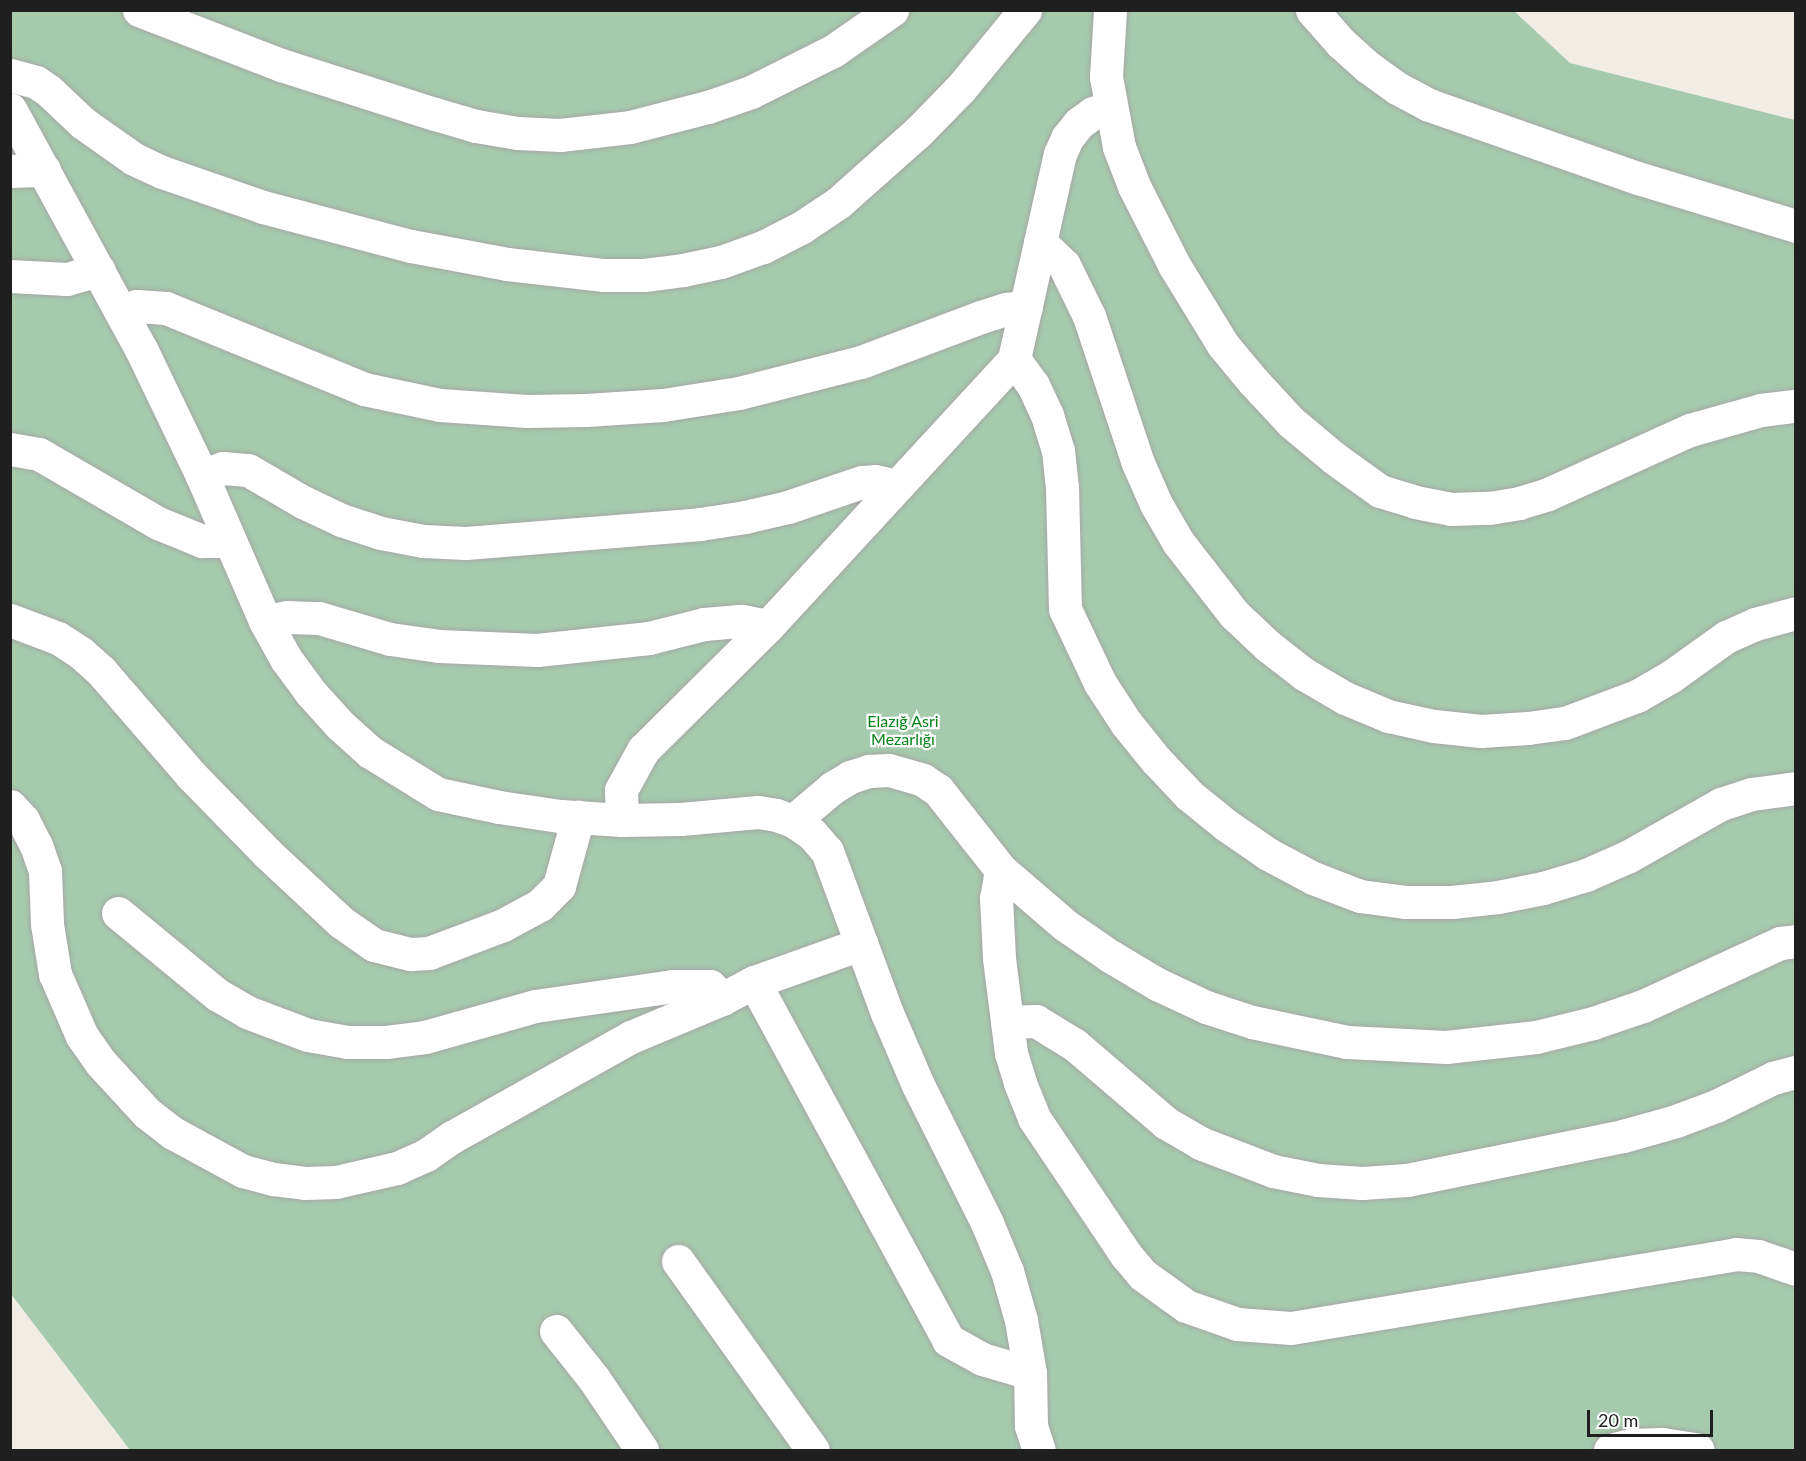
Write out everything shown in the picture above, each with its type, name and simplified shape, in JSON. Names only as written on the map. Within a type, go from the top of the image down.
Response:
[{"type":"lane","points":[[139,10],[280,65],[435,114],[476,126],[517,133],[560,135],[630,127],[708,107],[751,92],[833,51],[892,10]]},
{"type":"lane","points":[[10,75],[42,86],[83,123],[134,159],[263,207],[411,246],[507,264],[604,275],[644,275],[721,262],[763,247],[801,227],[838,203],[918,132],[962,88],[1025,10]]},
{"type":"lane","points":[[1110,10],[1106,76],[1119,147],[1134,186],[1174,265],[1223,345],[1291,422],[1334,458],[1380,491],[1415,502],[1451,508],[1489,508],[1519,503],[1548,494],[1690,430],[1743,414],[1796,406]]},
{"type":"lane","points":[[1312,10],[1341,43],[1368,67],[1397,88],[1429,105],[1638,178],[1796,226]]},
{"type":"lane","points":[[622,820],[621,790],[643,750],[768,626],[1014,359],[1060,154],[1067,138],[1086,118],[1110,107]]},
{"type":"lane","points":[[10,109],[121,312],[202,476],[265,621],[286,659],[311,693],[340,725],[370,752],[438,794],[498,807],[622,820],[681,819],[758,812],[793,821],[812,834],[827,851],[861,944],[918,1085],[987,1222],[1007,1270],[1022,1320],[1030,1373],[1031,1426],[1039,1450]]},
{"type":"lane","points":[[10,171],[44,170]]},
{"type":"lane","points":[[1040,242],[1064,266],[1089,316],[1138,463],[1156,504],[1178,542],[1234,614],[1268,646],[1304,674],[1345,699],[1389,716],[1434,726],[1481,731],[1565,723],[1637,696],[1670,677],[1726,637],[1755,624],[1796,613]]},
{"type":"lane","points":[[10,276],[67,279],[99,270]]},
{"type":"lane","points":[[121,312],[136,306],[166,308],[364,389],[440,405],[527,411],[663,405],[739,393],[861,362],[981,317],[1006,309],[1026,307]]},
{"type":"lane","points":[[1014,359],[1033,385],[1047,415],[1058,450],[1062,487],[1065,609],[1100,683],[1126,723],[1189,795],[1226,825],[1268,854],[1313,878],[1360,896],[1405,902],[1452,902],[1498,897],[1543,888],[1627,857],[1721,804],[1752,794],[1796,788]]},
{"type":"lane","points":[[10,449],[39,454],[158,523],[202,541],[230,541]]},
{"type":"lane","points":[[202,476],[223,468],[248,470],[303,502],[361,526],[423,540],[466,543],[700,524],[788,507],[862,482],[896,486]]},
{"type":"lane","points":[[265,621],[287,617],[319,618],[390,639],[439,646],[518,650],[594,646],[649,638],[704,624],[742,621],[768,626]]},
{"type":"lane","points":[[10,620],[58,638],[81,653],[101,671],[191,774],[267,853],[342,922],[374,945],[411,954],[429,953],[503,925],[540,905],[559,886],[578,817]]},
{"type":"lane","points":[[793,821],[832,788],[849,777],[869,771],[889,770],[907,774],[938,790],[1001,870],[1065,925],[1157,984],[1206,1006],[1252,1022],[1347,1042],[1446,1047],[1536,1037],[1593,1023],[1643,1006],[1780,943],[1796,941]]},
{"type":"lane","points":[[10,806],[23,820],[36,844],[45,871],[47,924],[56,975],[82,1036],[101,1063],[147,1113],[173,1133],[243,1171],[273,1179],[305,1183],[336,1182],[397,1168],[426,1155],[452,1137],[632,1036],[722,999],[754,982],[861,944]]},
{"type":"lane","points":[[1001,870],[996,898],[999,958],[1011,1053],[1034,1118],[1126,1255],[1143,1275],[1164,1292],[1210,1317],[1264,1328],[1291,1328],[1737,1254],[1779,1262],[1796,1269]]},
{"type":"lane","points":[[118,913],[218,995],[247,1012],[308,1035],[347,1042],[386,1042],[425,1037],[535,1006],[673,986],[710,986],[722,999]]},
{"type":"lane","points":[[754,982],[948,1340],[982,1359],[1030,1373]]},
{"type":"lane","points":[[1007,1022],[1036,1022],[1075,1046],[1166,1123],[1200,1143],[1274,1171],[1318,1180],[1362,1183],[1407,1180],[1623,1136],[1686,1117],[1773,1078],[1796,1072]]},
{"type":"lane","points":[[678,1261],[813,1450]]},
{"type":"lane","points":[[556,1331],[594,1379],[642,1450]]},
{"type":"lane","points":[[1610,1450],[1630,1445],[1662,1444],[1698,1450]]},
{"type":"green space","name":"Elazığ Asri Mezarlığı","points":[[11,11],[1514,11],[1570,63],[1795,120],[1795,1450],[130,1450],[11,1294]]}]
